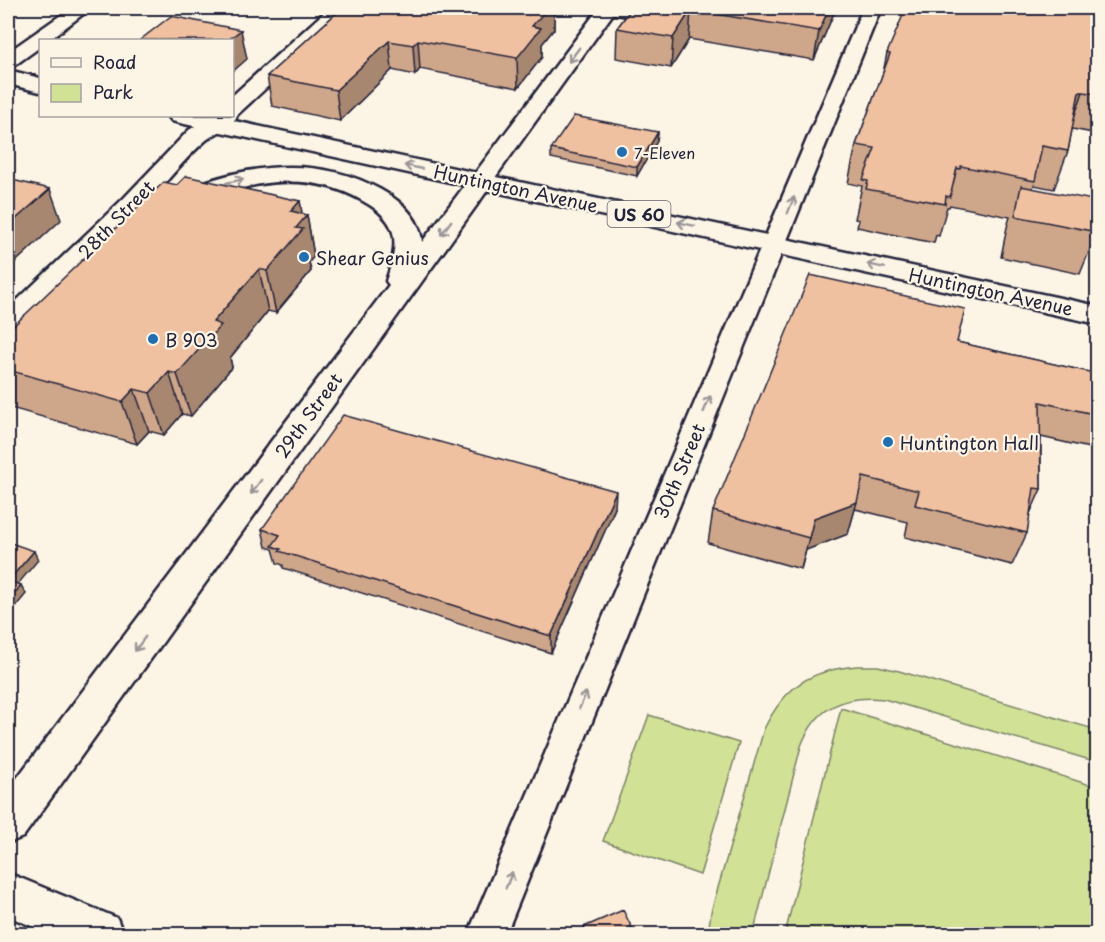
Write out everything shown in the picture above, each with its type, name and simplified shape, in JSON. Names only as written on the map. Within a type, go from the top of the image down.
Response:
[{"type":"main road","name":"28th Street","points":[[234,108],[341,8]]},
{"type":"main road","points":[[8,77],[39,85]]},
{"type":"main road","name":"28th Street","points":[[8,325],[132,205],[181,151],[198,135],[224,117]]},
{"type":"main road","name":"Huntington Avenue","points":[[229,117],[481,181],[1098,315]]},
{"type":"main road","points":[[87,249],[215,186],[269,175],[324,177],[372,194],[390,206],[404,221],[408,232],[410,253],[395,297]]},
{"type":"main road","name":"29th Street","points":[[8,823],[481,181]]},
{"type":"main road","points":[[8,894],[101,934]]},
{"type":"street","points":[[8,61],[82,8]]},
{"type":"street","name":"30th Street","points":[[487,934],[658,519],[776,244],[872,8]]},
{"type":"street","name":"29th Street","points":[[481,181],[607,9]]},
{"type":"lane","points":[[607,9],[645,15]]},
{"type":"green space","points":[[857,666],[878,666],[899,671],[1097,730],[1097,762],[884,699],[856,699],[833,706],[815,722],[801,746],[753,934],[708,934],[711,912],[764,729],[772,714],[790,691],[812,676],[826,671]]},
{"type":"green space","points":[[841,708],[1097,787],[1097,934],[785,934]]},
{"type":"green space","points":[[649,715],[739,743],[700,875],[603,841]]},
{"type":"building","points":[[342,8],[548,8],[532,26],[541,28],[517,58],[418,40],[413,45],[389,41],[336,90],[267,76]]},
{"type":"building","points":[[632,8],[829,8],[819,31],[691,10],[673,38],[617,28]]},
{"type":"building","points":[[906,8],[1098,8],[1098,94],[1079,92],[1068,151],[1042,146],[1035,181],[961,166],[960,169],[957,168],[950,197],[946,196],[945,204],[866,189],[868,181],[863,180],[875,148],[856,145],[890,54],[887,53]]},
{"type":"building","points":[[171,16],[241,30],[229,39],[141,39]]},
{"type":"building","points":[[574,116],[658,132],[637,167],[551,149]]},
{"type":"building","name":"B 903","points":[[186,176],[300,201],[291,211],[307,215],[296,228],[303,229],[267,271],[259,269],[213,322],[221,325],[177,374],[169,372],[150,393],[134,389],[122,402],[8,370],[8,331],[164,182],[177,185]]},
{"type":"building","points":[[8,179],[50,189],[8,226]]},
{"type":"building","points":[[1021,186],[1098,201],[1097,232],[1015,216]]},
{"type":"building","name":"Huntington Hall","points":[[810,275],[965,309],[957,342],[1098,374],[1098,415],[1040,402],[1041,489],[1034,488],[1027,533],[915,505],[919,491],[863,477],[857,502],[814,518],[809,538],[713,511]]},
{"type":"building","points":[[343,415],[616,491],[551,636],[279,551],[281,549],[272,546],[280,535],[262,529]]},
{"type":"building","points":[[8,542],[34,551],[8,581]]},
{"type":"building","points":[[8,581],[21,585],[8,602]]},
{"type":"building","points":[[623,910],[635,934],[587,934],[584,927]]},
{"type":"place","name":"7-Eleven","points":[[622,152]]},
{"type":"place","name":"Shear Genius","points":[[304,257]]},
{"type":"place","name":"B 903","points":[[153,339]]},
{"type":"place","name":"Huntington Hall","points":[[888,442]]}]
